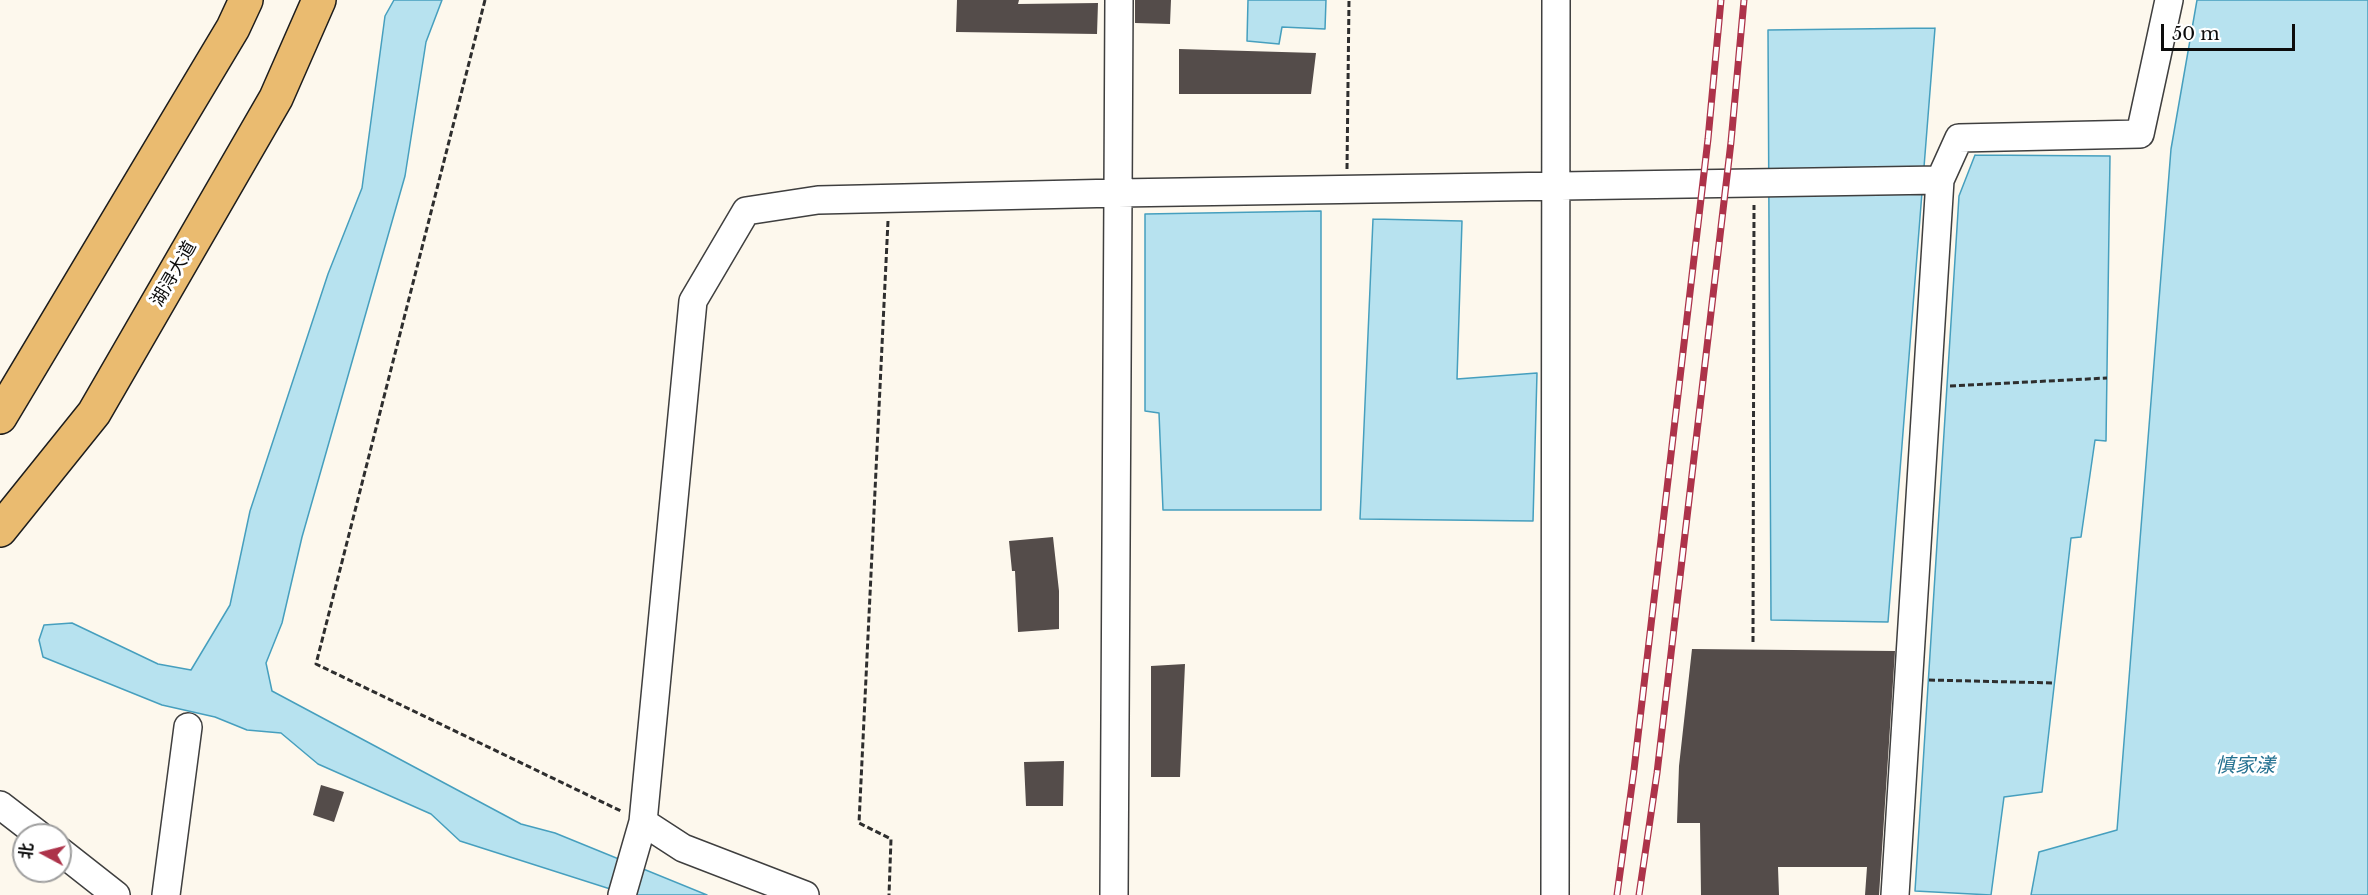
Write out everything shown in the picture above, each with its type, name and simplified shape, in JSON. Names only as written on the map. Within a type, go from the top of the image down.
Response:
[{"type":"main road","points":[[0,417],[233,28],[246,0]]},
{"type":"main road","name":"湖浔大道","points":[[0,530],[94,413],[276,98],[319,0]]},
{"type":"street","points":[[1114,895],[1119,0]]},
{"type":"street","points":[[1555,895],[1556,0]]},
{"type":"street","points":[[1895,895],[1940,180],[1959,138],[2140,134],[2169,0]]},
{"type":"street","points":[[622,895],[643,822],[693,301],[746,211],[818,200],[889,198],[1940,180]]},
{"type":"street","points":[[166,895],[188,727]]},
{"type":"street","points":[[0,805],[23,823]]},
{"type":"street","points":[[643,822],[682,848],[805,895]]},
{"type":"street","points":[[72,860],[116,895]]},
{"type":"path","points":[[485,0],[316,664],[643,822]]},
{"type":"path","points":[[1347,189],[1349,0]]},
{"type":"path","points":[[1753,642],[1754,183]]},
{"type":"path","points":[[889,198],[859,823],[891,839],[889,895]]},
{"type":"path","points":[[1927,387],[2107,378]]},
{"type":"path","points":[[1909,680],[2054,682]]},
{"type":"water","points":[[394,0],[442,0],[426,42],[405,176],[302,537],[282,623],[266,663],[272,691],[521,824],[555,833],[707,895],[629,895],[460,841],[431,814],[318,764],[281,733],[247,730],[215,717],[162,705],[43,657],[39,640],[44,625],[72,623],[158,664],[191,670],[230,605],[250,511],[328,274],[362,188],[385,16]]},
{"type":"water","points":[[1248,0],[1326,0],[1325,29],[1282,27],[1279,44],[1247,41]]},
{"type":"water","name":"慎家漾","points":[[2197,0],[2368,0],[2368,895],[2031,895],[2039,852],[2117,830],[2171,149]]},
{"type":"water","points":[[1935,28],[1888,622],[1771,620],[1768,30]]},
{"type":"water","points":[[1975,155],[2110,156],[2106,441],[2095,440],[2081,537],[2071,538],[2042,792],[2004,797],[1991,895],[1915,891],[1959,196]]},
{"type":"water","points":[[1321,211],[1321,510],[1163,510],[1159,413],[1145,411],[1145,214]]},
{"type":"water","points":[[1373,219],[1462,221],[1457,379],[1537,373],[1533,521],[1360,519]]},
{"type":"building","points":[[957,0],[1019,0],[1018,4],[1098,3],[1097,34],[956,32]]},
{"type":"building","points":[[1135,0],[1171,0],[1170,24],[1135,23]]},
{"type":"building","points":[[1179,49],[1316,53],[1311,94],[1179,94]]},
{"type":"building","points":[[1053,537],[1059,591],[1059,629],[1018,632],[1015,571],[1012,571],[1009,541]]},
{"type":"building","points":[[1692,649],[1895,651],[1879,895],[1865,895],[1867,867],[1778,867],[1779,895],[1701,895],[1700,823],[1677,823],[1679,766]]},
{"type":"building","points":[[1185,664],[1180,777],[1151,777],[1151,666]]},
{"type":"building","points":[[1064,761],[1063,806],[1026,806],[1024,762]]},
{"type":"building","points":[[321,785],[344,792],[334,822],[313,815]]},
{"type":"railway","points":[[1617,895],[1634,770],[1708,139],[1721,0]]},
{"type":"railway","points":[[1639,895],[1657,773],[1731,142],[1744,0]]}]
